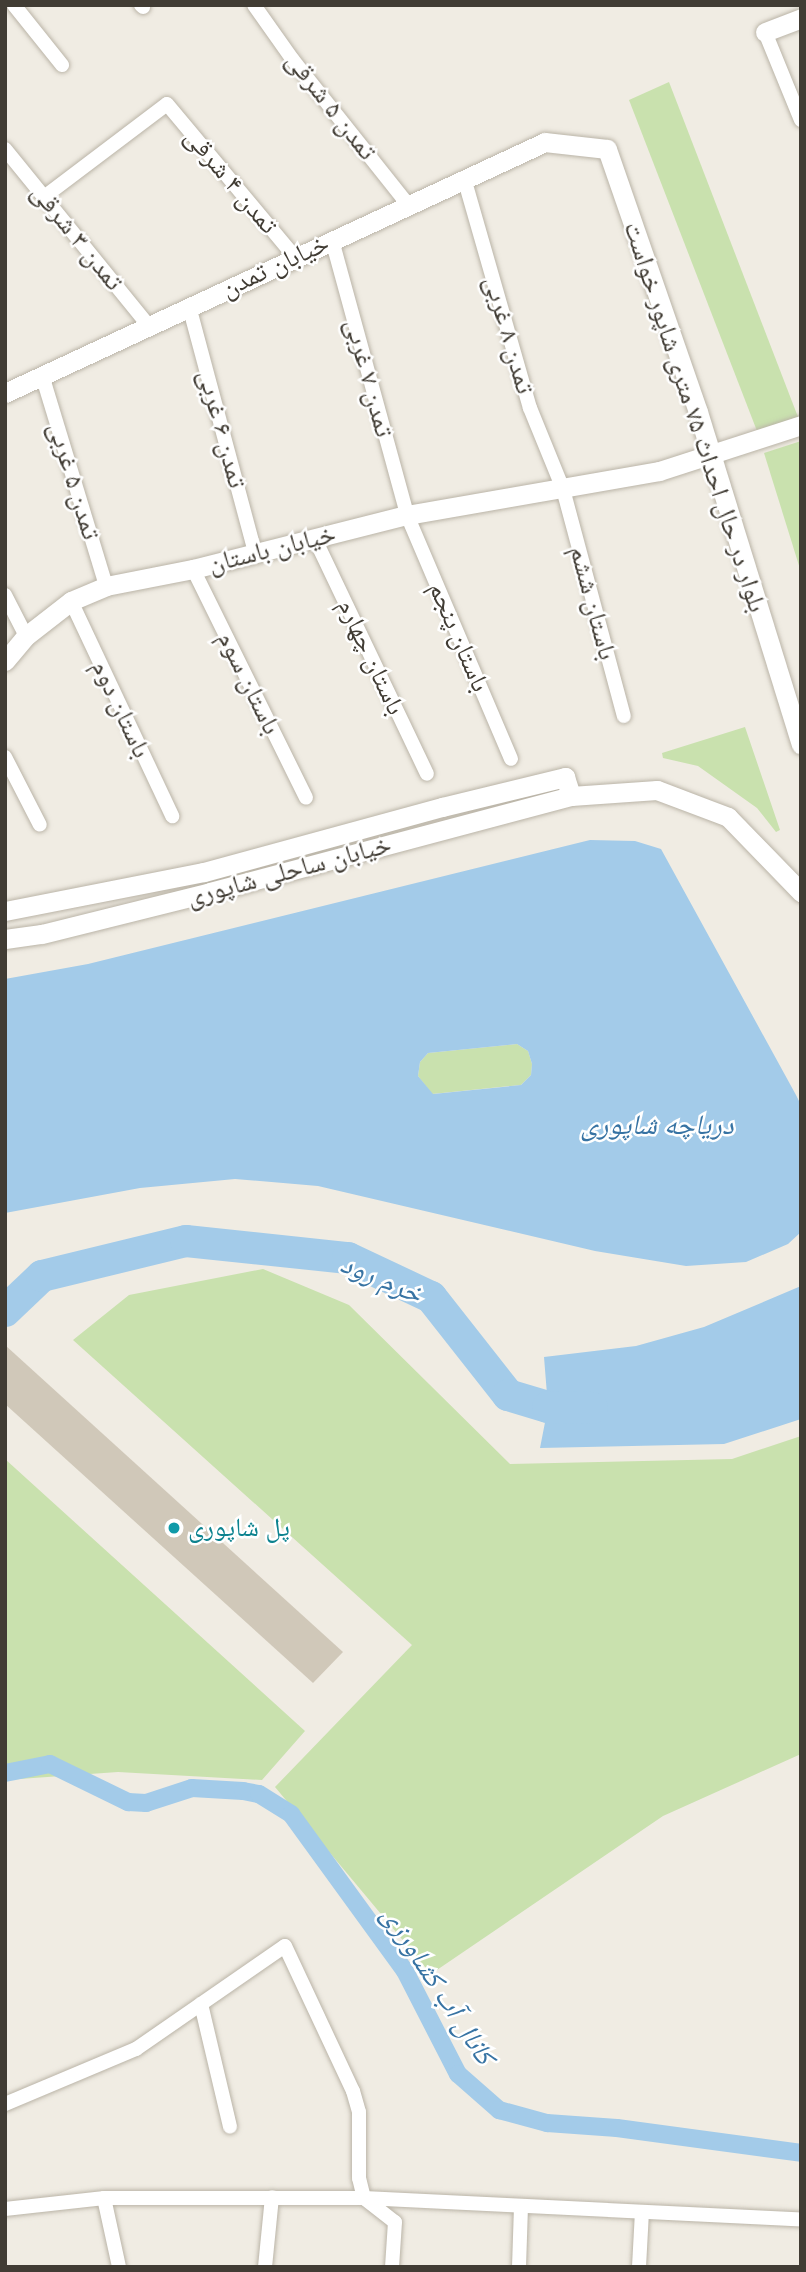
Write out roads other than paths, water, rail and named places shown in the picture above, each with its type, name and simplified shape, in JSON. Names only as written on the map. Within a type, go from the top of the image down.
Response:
[{"type":"street","points":[[14,5],[62,65]]},
{"type":"street","name":"تمدن ۵ شرقی","points":[[254,5],[293,60],[409,206]]},
{"type":"street","points":[[801,18],[765,32],[801,120]]},
{"type":"street","name":"تمدن ۴ شرقی","points":[[44,197],[167,104],[295,257]]},
{"type":"street","name":"خیابان تمدن","points":[[5,393],[545,142]]},
{"type":"street","name":"بلوار در حال احداث ۷۵ متری شاپور خواست","points":[[545,142],[607,149],[712,455],[801,744]]},
{"type":"street","name":"تمدن ۳ شرقی","points":[[6,151],[148,325]]},
{"type":"street","name":"تمدن ۸ غربی","points":[[464,178],[530,408],[563,489]]},
{"type":"street","name":"تمدن ۷ غربی","points":[[332,240],[407,516]]},
{"type":"street","name":"تمدن ۶ غربی","points":[[189,306],[255,553]]},
{"type":"street","name":"تمدن ۵ غربی","points":[[42,375],[106,586]]},
{"type":"street","name":"خیابان باستان","points":[[5,661],[26,636],[71,601],[106,586],[193,569],[407,516],[659,471],[801,425]]},
{"type":"street","name":"باستان ششم","points":[[563,489],[624,716]]},
{"type":"street","name":"باستان پنجم","points":[[407,516],[511,759]]},
{"type":"street","name":"باستان چهارم","points":[[315,539],[427,774]]},
{"type":"street","name":"باستان سوم","points":[[193,569],[306,798]]},
{"type":"street","points":[[5,595],[26,636]]},
{"type":"street","name":"باستان دوم","points":[[71,601],[172,816]]},
{"type":"street","points":[[5,757],[40,825]]},
{"type":"street","name":"خیابان ساحلی شاپوری","points":[[5,911],[204,872],[442,807],[565,777],[571,796],[211,892],[42,934],[5,939]]},
{"type":"street","points":[[571,796],[657,790],[728,817],[801,892]]},
{"type":"street","points":[[204,872],[211,892]]},
{"type":"street","points":[[5,2104],[136,2049],[285,1945],[353,2091],[359,2112],[359,2178],[365,2198],[396,2222],[392,2267]]},
{"type":"street","points":[[201,2004],[230,2127]]},
{"type":"street","points":[[265,2267],[272,2197]]},
{"type":"street","points":[[104,2198],[119,2267]]},
{"type":"street","points":[[5,2209],[104,2198],[365,2198],[801,2219]]},
{"type":"street","points":[[519,2267],[521,2207]]},
{"type":"street","points":[[639,2267],[642,2212]]},
{"type":"water","name":"دریاچه شاپوری","points":[[590,840],[635,841],[661,849],[801,1105],[801,1232],[788,1244],[746,1262],[686,1266],[595,1251],[318,1186],[235,1179],[140,1188],[5,1213],[5,979],[88,964]],"holes":[[[517,1044],[528,1051],[532,1064],[531,1075],[521,1085],[433,1094],[418,1076],[420,1062],[428,1053]]]},
{"type":"water","points":[[801,1286],[801,1419],[724,1444],[540,1448],[548,1407],[544,1357],[636,1346],[704,1327]]},
{"type":"waterway","name":"خرم رود","points":[[5,1311],[42,1276],[186,1241],[348,1258],[431,1297],[508,1395],[548,1407],[592,1408]]},
{"type":"waterway","name":"کانال آب کشاورزی","points":[[5,1773],[50,1764],[128,1802],[146,1803],[192,1788],[243,1791],[259,1794],[291,1814],[405,1971],[458,2074],[499,2110],[547,2123],[617,2128],[801,2153]]},
{"type":"place","name":"پل شاپوری","points":[[174,1528]]}]
